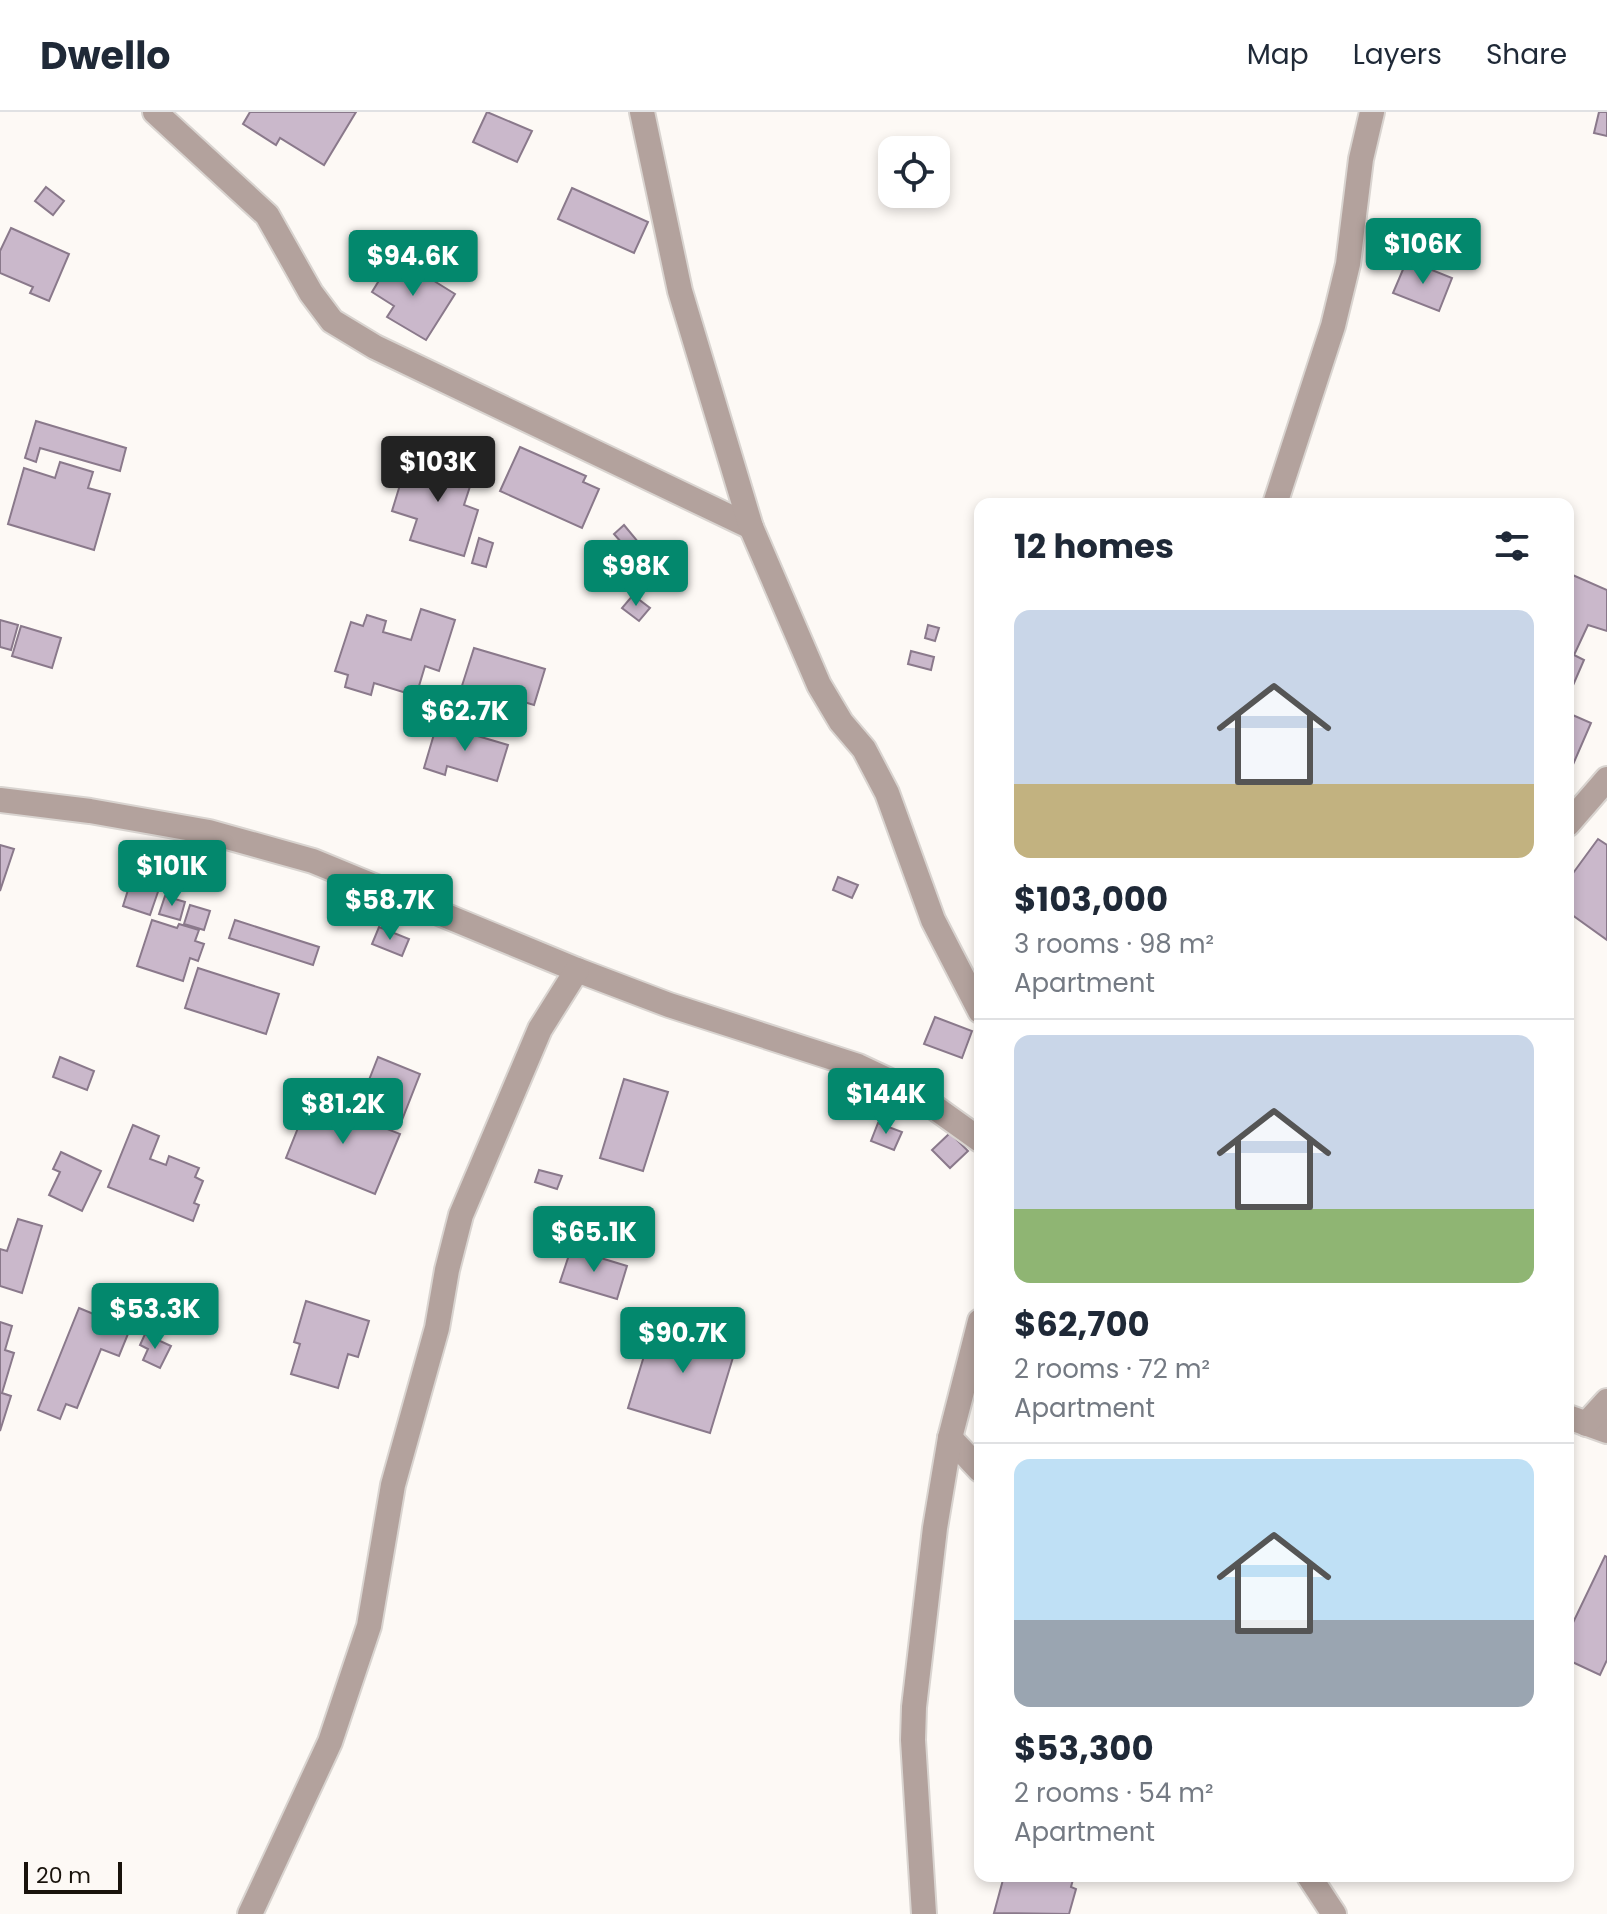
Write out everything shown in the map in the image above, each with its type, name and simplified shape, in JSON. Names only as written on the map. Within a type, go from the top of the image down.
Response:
[{"type":"street","points":[[155,112],[267,215],[311,293],[332,321],[388,353],[751,527]]},
{"type":"street","points":[[642,112],[680,291],[751,527],[819,685],[841,722],[864,749],[887,793],[933,920],[974,999]]},
{"type":"street","points":[[1277,498],[1333,326],[1348,264],[1361,159],[1372,112]]},
{"type":"street","points":[[1574,817],[1607,779]]},
{"type":"street","points":[[0,800],[90,811],[209,832],[313,861],[669,1005],[858,1066],[913,1092],[974,1136]]},
{"type":"street","points":[[250,1914],[330,1742],[369,1626],[393,1485],[437,1328],[461,1215],[540,1029],[577,970]]},
{"type":"street","points":[[924,1914],[913,1740],[914,1707],[935,1528],[950,1438],[974,1344]]},
{"type":"street","points":[[1587,1424],[1607,1401]]},
{"type":"street","points":[[950,1438],[974,1464]]},
{"type":"street","points":[[1313,1882],[1334,1914]]},
{"type":"building","points":[[250,112],[356,112],[324,165],[280,138],[276,145],[243,124]]},
{"type":"building","points":[[487,112],[532,131],[517,162],[473,142]]},
{"type":"building","points":[[1599,112],[1607,112],[1607,136],[1594,133]]},
{"type":"building","points":[[46,187],[64,201],[53,215],[35,201]]},
{"type":"building","points":[[572,188],[648,222],[634,253],[558,219]]},
{"type":"building","points":[[11,228],[69,254],[49,301],[30,293],[33,287],[0,273],[0,251]]},
{"type":"building","points":[[394,256],[455,294],[426,340],[387,317],[394,306],[372,292]]},
{"type":"building","points":[[1407,260],[1452,278],[1439,311],[1393,293]]},
{"type":"building","points":[[36,421],[126,448],[120,471],[40,448],[36,462],[25,458]]},
{"type":"building","points":[[520,447],[586,476],[583,482],[599,489],[582,528],[500,491]]},
{"type":"building","points":[[420,454],[475,471],[464,505],[478,510],[464,556],[410,540],[417,519],[392,511],[403,475],[412,479]]},
{"type":"building","points":[[60,462],[93,472],[88,488],[110,494],[94,550],[8,524],[24,468],[55,478]]},
{"type":"building","points":[[624,525],[639,543],[629,551],[614,534]]},
{"type":"building","points":[[479,538],[493,543],[486,567],[472,563]]},
{"type":"building","points":[[1574,576],[1607,590],[1607,631],[1588,625],[1574,655]]},
{"type":"building","points":[[633,595],[650,608],[639,621],[622,608]]},
{"type":"building","points":[[421,609],[455,620],[439,671],[425,666],[416,696],[374,683],[371,695],[345,687],[348,675],[335,671],[351,622],[363,626],[367,615],[386,621],[383,632],[411,640]]},
{"type":"building","points":[[0,620],[18,625],[11,650],[0,647]]},
{"type":"building","points":[[928,625],[939,628],[935,641],[925,638]]},
{"type":"building","points":[[21,626],[61,638],[52,668],[12,656]]},
{"type":"building","points":[[474,648],[545,669],[534,705],[484,690],[482,699],[460,692]]},
{"type":"building","points":[[911,651],[934,657],[931,670],[908,664]]},
{"type":"building","points":[[1574,655],[1584,660],[1574,683]]},
{"type":"building","points":[[1574,716],[1591,723],[1574,762]]},
{"type":"building","points":[[437,724],[508,745],[497,781],[447,766],[445,775],[424,768]]},
{"type":"building","points":[[1598,839],[1607,845],[1607,940],[1574,916],[1574,872]]},
{"type":"building","points":[[0,845],[14,849],[0,891]]},
{"type":"building","points":[[138,850],[202,865],[197,886],[145,873],[147,866],[135,863]]},
{"type":"building","points":[[132,877],[160,886],[150,915],[123,906]]},
{"type":"building","points":[[838,877],[858,885],[852,898],[833,890]]},
{"type":"building","points":[[165,896],[185,902],[180,920],[159,914]]},
{"type":"building","points":[[190,905],[210,911],[204,930],[184,924]]},
{"type":"building","points":[[152,920],[177,928],[179,924],[199,930],[195,941],[204,944],[198,961],[190,958],[183,981],[137,966]]},
{"type":"building","points":[[235,920],[319,947],[313,965],[229,938]]},
{"type":"building","points":[[379,927],[409,939],[402,956],[372,944]]},
{"type":"building","points":[[198,968],[279,994],[266,1034],[185,1008]]},
{"type":"building","points":[[935,1017],[972,1031],[962,1058],[924,1044]]},
{"type":"building","points":[[60,1057],[94,1071],[87,1090],[53,1077]]},
{"type":"building","points":[[378,1057],[420,1074],[402,1120],[360,1103]]},
{"type":"building","points":[[624,1079],[668,1092],[643,1171],[600,1158]]},
{"type":"building","points":[[310,1098],[400,1134],[375,1194],[286,1158]]},
{"type":"building","points":[[878,1123],[902,1132],[894,1150],[871,1141]]},
{"type":"building","points":[[133,1125],[159,1136],[150,1159],[166,1165],[169,1156],[199,1168],[195,1177],[203,1181],[194,1203],[199,1205],[193,1221],[108,1187]]},
{"type":"building","points":[[950,1133],[968,1151],[950,1168],[932,1150]]},
{"type":"building","points":[[61,1152],[101,1171],[82,1211],[49,1195],[60,1172],[53,1169]]},
{"type":"building","points":[[539,1170],[562,1176],[557,1189],[535,1182]]},
{"type":"building","points":[[18,1219],[42,1226],[22,1293],[0,1286],[0,1249],[7,1251]]},
{"type":"building","points":[[571,1249],[627,1266],[617,1299],[560,1282]]},
{"type":"building","points":[[306,1301],[369,1321],[358,1357],[348,1354],[338,1388],[291,1374],[300,1344],[294,1342]]},
{"type":"building","points":[[79,1308],[130,1329],[119,1356],[101,1349],[77,1408],[66,1404],[60,1419],[38,1410]]},
{"type":"building","points":[[656,1317],[738,1341],[710,1433],[628,1408]]},
{"type":"building","points":[[0,1322],[12,1326],[5,1350],[14,1353],[2,1393],[11,1396],[0,1431]]},
{"type":"building","points":[[145,1334],[171,1346],[160,1368],[143,1360],[148,1349],[140,1345]]},
{"type":"building","points":[[1605,1556],[1607,1660],[1600,1675],[1574,1663],[1574,1621]]},
{"type":"building","points":[[1002,1882],[1072,1882],[1071,1887],[1076,1889],[1069,1914],[994,1913]]}]
